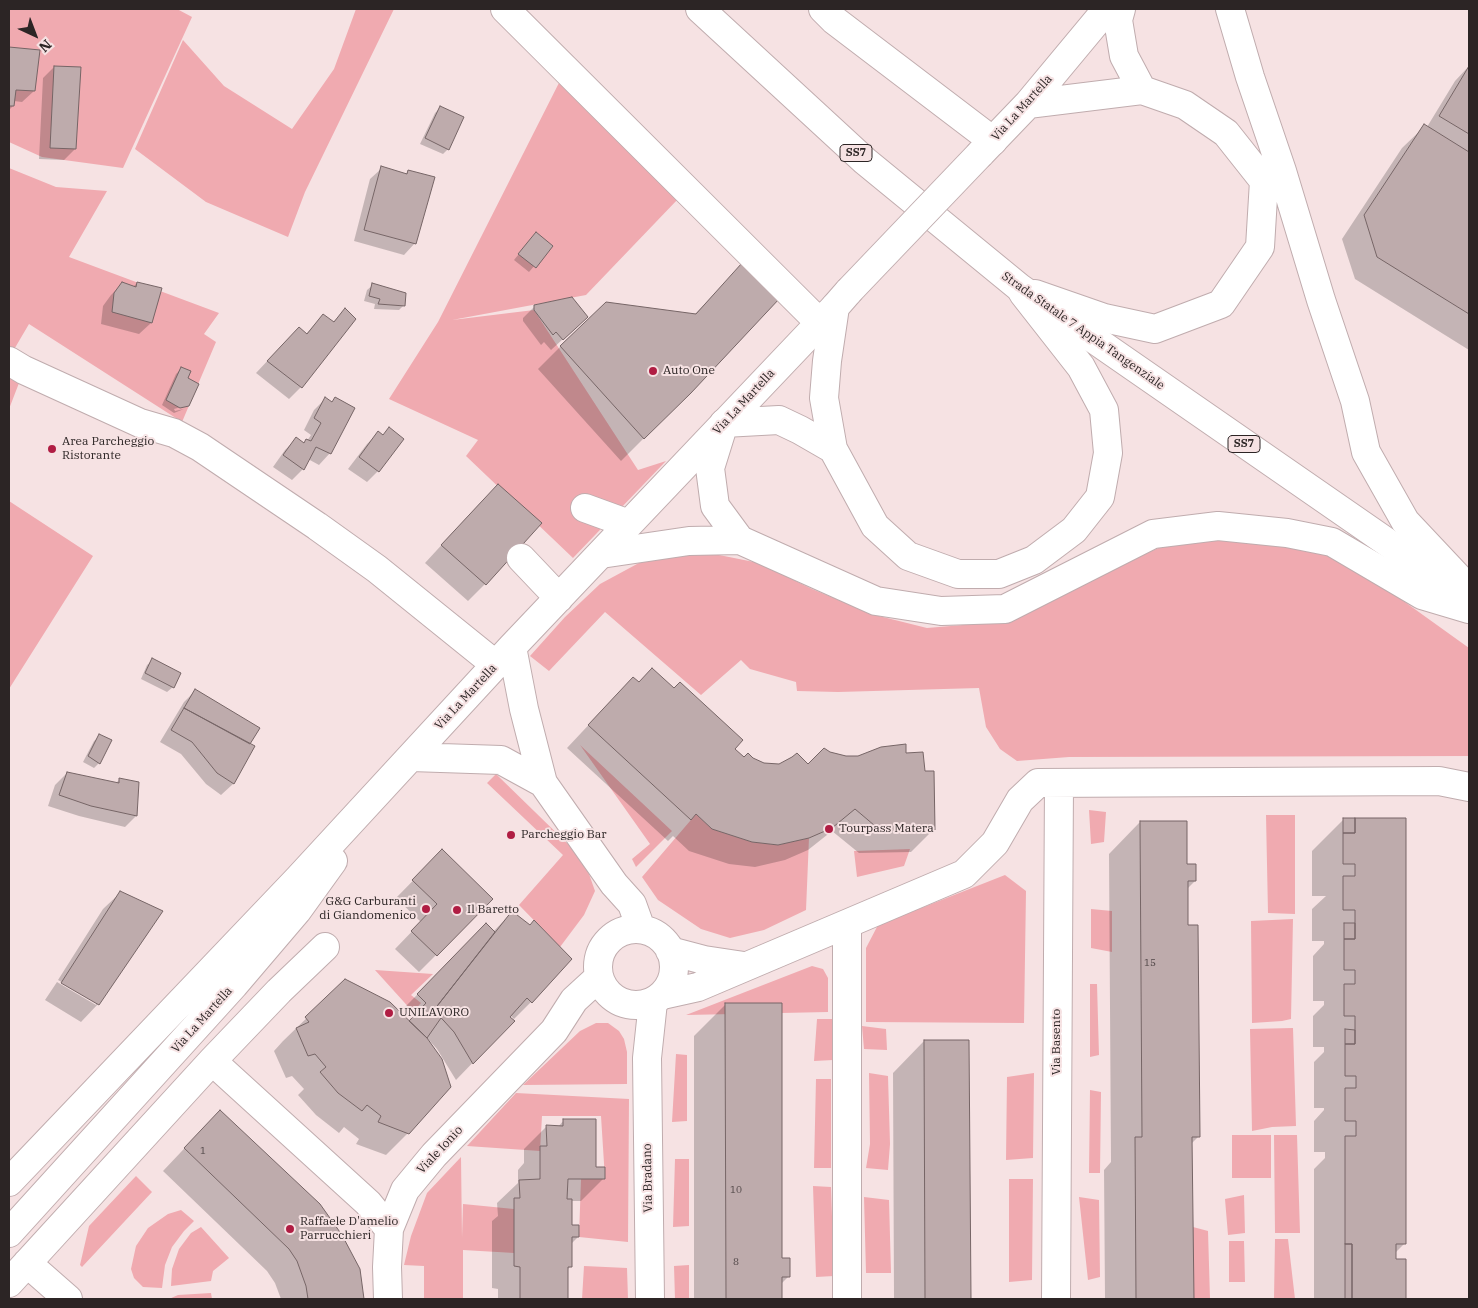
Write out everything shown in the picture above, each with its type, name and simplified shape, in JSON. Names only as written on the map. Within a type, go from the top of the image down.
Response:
[{"type":"main road","points":[[505,9],[537,56],[834,306],[824,398],[833,449],[875,526],[908,556],[958,574],[999,574],[1034,560],[1074,530],[1100,497],[1108,453],[1104,410],[1081,367],[1020,288]]},
{"type":"main road","name":"Strada Statale 7 Appia Tangenziale","points":[[700,9],[865,161],[1020,288],[1469,599]]},
{"type":"main road","points":[[823,9],[987,148]]},
{"type":"main road","name":"Via La Martella","points":[[9,1182],[412,757],[504,656],[834,306],[987,148],[1028,104],[1106,9]]},
{"type":"main road","points":[[1121,9],[1118,20],[1124,56],[1142,90]]},
{"type":"main road","points":[[1225,13],[1250,77],[1282,170],[1321,300],[1355,401],[1366,452],[1406,522],[1469,589]]},
{"type":"main road","points":[[1020,288],[1104,318],[1155,329],[1221,304],[1260,246],[1264,181],[1226,133],[1185,105],[1142,90],[1028,104]]},
{"type":"main road","points":[[9,361],[140,423],[174,434],[200,448],[504,656],[524,710],[544,783],[614,884],[632,904],[641,929]]},
{"type":"main road","points":[[740,540],[715,506],[710,468],[724,423],[779,420],[833,449]]},
{"type":"main road","points":[[584,508],[629,524]]},
{"type":"main road","points":[[601,554],[689,541],[740,540],[876,601],[941,611],[1005,609],[1152,534],[1218,526],[1288,533],[1332,542],[1422,595],[1469,609]]},
{"type":"main road","points":[[521,558],[559,598]]},
{"type":"main road","points":[[412,757],[501,760],[544,783]]},
{"type":"main road","points":[[614,884],[617,915],[600,953],[597,966],[632,996],[698,987],[964,874],[995,843],[1020,800],[1038,783],[1439,781],[1469,787]]},
{"type":"main road","name":"Via Basento","points":[[1056,1299],[1059,784]]},
{"type":"main road","name":"Via La Martella","points":[[9,1233],[267,947],[334,861],[378,792]]},
{"type":"main road","points":[[847,924],[848,1299]]},
{"type":"main road","points":[[606,942],[616,934],[628,930],[641,929],[653,933],[663,941],[670,951],[674,962],[669,986],[632,996]]},
{"type":"main road","points":[[9,1283],[212,1062],[279,991],[325,947]]},
{"type":"main road","points":[[670,951],[704,960],[744,966]]},
{"type":"main road","name":"Viale Ionio","points":[[388,1299],[389,1229],[405,1190],[434,1155],[554,1031],[574,1000],[632,996]]},
{"type":"main road","name":"Via Bradano","points":[[632,996],[647,1058],[650,1299]]},
{"type":"main road","points":[[212,1062],[368,1203],[389,1229]]},
{"type":"main road","points":[[27,1263],[68,1299]]},
{"type":"shaded area","points":[[9,9],[177,9],[192,17],[123,168],[42,157],[9,142]]},
{"type":"shaded area","points":[[356,9],[394,9],[305,192],[288,237],[206,202],[135,149],[183,40],[224,86],[292,129],[334,69]]},
{"type":"shaded area","points":[[566,69],[678,199],[586,295],[452,320],[534,310],[638,470],[666,461],[573,558],[466,456],[478,440],[389,399],[438,322]]},
{"type":"shaded area","points":[[9,168],[56,187],[107,191],[69,257],[219,313],[204,334],[216,342],[182,422],[29,324],[9,358]]},
{"type":"shaded area","points":[[9,378],[19,383],[9,409]]},
{"type":"shaded area","points":[[9,501],[93,556],[9,689]]},
{"type":"shaded area","points":[[1233,537],[1327,553],[1377,582],[1469,648],[1469,756],[1069,757],[1017,761],[1000,749],[986,727],[979,688],[838,692],[797,691],[796,682],[750,669],[741,660],[701,695],[605,612],[549,671],[530,656],[565,617],[600,584],[650,557],[699,551],[759,563],[812,589],[875,615],[927,628],[975,624],[1018,616],[1070,592],[1118,566],[1163,546]]},
{"type":"shaded area","points":[[580,745],[672,831],[636,867],[632,859],[650,844]]},
{"type":"shaded area","points":[[496,774],[573,849],[589,874],[595,891],[584,915],[560,947],[519,905],[563,855],[487,783]]},
{"type":"shaded area","points":[[1089,810],[1106,812],[1104,842],[1091,844]]},
{"type":"shaded area","points":[[696,814],[712,829],[752,842],[778,845],[809,838],[806,910],[764,930],[730,938],[701,929],[658,900],[642,877]]},
{"type":"shaded area","points":[[1266,815],[1295,815],[1295,914],[1268,913]]},
{"type":"shaded area","points":[[910,849],[904,866],[857,877],[854,851]]},
{"type":"shaded area","points":[[1005,875],[1026,891],[1024,1023],[866,1022],[866,948],[878,925]]},
{"type":"shaded area","points":[[1091,909],[1112,911],[1112,952],[1091,948]]},
{"type":"shaded area","points":[[1293,919],[1291,1019],[1252,1023],[1251,921]]},
{"type":"shaded area","points":[[812,966],[823,969],[828,978],[828,1012],[686,1015]]},
{"type":"shaded area","points":[[375,970],[433,974],[411,995],[421,1003],[413,1012]]},
{"type":"shaded area","points":[[1090,984],[1097,984],[1099,1055],[1090,1057]]},
{"type":"shaded area","points":[[817,1019],[832,1019],[833,1060],[814,1061]]},
{"type":"shaded area","points":[[596,1023],[608,1023],[619,1031],[624,1039],[627,1052],[627,1084],[523,1085],[580,1031]]},
{"type":"shaded area","points":[[862,1026],[886,1029],[887,1050],[864,1049]]},
{"type":"shaded area","points":[[1293,1028],[1296,1126],[1272,1127],[1252,1131],[1250,1029]]},
{"type":"shaded area","points":[[676,1054],[687,1055],[687,1121],[672,1122]]},
{"type":"shaded area","points":[[869,1073],[888,1076],[890,1144],[888,1170],[866,1168],[870,1144]]},
{"type":"shaded area","points":[[1034,1073],[1033,1158],[1006,1160],[1007,1077]]},
{"type":"shaded area","points":[[816,1079],[831,1079],[831,1168],[814,1168]]},
{"type":"shaded area","points":[[1090,1090],[1101,1092],[1100,1173],[1089,1173]]},
{"type":"shaded area","points":[[516,1093],[629,1099],[628,1242],[579,1237],[581,1179],[605,1179],[601,1116],[542,1116],[540,1151],[467,1146]]},
{"type":"shaded area","points":[[1232,1135],[1271,1135],[1271,1178],[1232,1178]]},
{"type":"shaded area","points":[[1274,1135],[1297,1135],[1300,1233],[1275,1233]]},
{"type":"shaded area","points":[[461,1157],[462,1238],[463,1204],[514,1209],[514,1253],[463,1250],[463,1299],[424,1299],[424,1266],[404,1265],[411,1236],[427,1193]]},
{"type":"shaded area","points":[[675,1159],[689,1159],[689,1226],[673,1227]]},
{"type":"shaded area","points":[[136,1176],[152,1192],[82,1267],[80,1265],[89,1226]]},
{"type":"shaded area","points":[[1009,1179],[1033,1179],[1032,1280],[1009,1282]]},
{"type":"shaded area","points":[[813,1186],[831,1187],[834,1276],[816,1277]]},
{"type":"shaded area","points":[[1244,1195],[1245,1233],[1228,1235],[1225,1199]]},
{"type":"shaded area","points":[[864,1197],[889,1200],[891,1273],[866,1273]]},
{"type":"shaded area","points":[[1079,1197],[1099,1200],[1100,1277],[1088,1280]]},
{"type":"shaded area","points":[[181,1210],[194,1221],[172,1247],[165,1265],[162,1288],[143,1287],[134,1278],[131,1269],[136,1246],[148,1228],[168,1214]]},
{"type":"shaded area","points":[[201,1227],[229,1258],[213,1271],[211,1281],[171,1286],[172,1269],[179,1249],[191,1233]]},
{"type":"shaded area","points":[[1193,1227],[1208,1231],[1210,1299],[1193,1299]]},
{"type":"shaded area","points":[[1275,1239],[1288,1239],[1295,1299],[1274,1299]]},
{"type":"shaded area","points":[[1229,1241],[1244,1241],[1245,1282],[1229,1282]]},
{"type":"shaded area","points":[[689,1265],[689,1299],[675,1299],[674,1266]]},
{"type":"shaded area","points":[[584,1266],[627,1268],[628,1299],[582,1299]]},
{"type":"shaded area","points":[[211,1293],[212,1299],[169,1299],[178,1295]]},
{"type":"building","points":[[9,47],[40,50],[35,91],[16,90],[14,106],[9,106]]},
{"type":"building","points":[[54,66],[81,67],[76,149],[50,148]]},
{"type":"building","points":[[1469,66],[1469,134],[1439,116]]},
{"type":"building","points":[[440,106],[464,117],[449,150],[425,138]]},
{"type":"building","points":[[1424,124],[1469,152],[1469,314],[1377,257],[1364,215]]},
{"type":"building","points":[[381,166],[407,174],[408,170],[435,177],[416,244],[364,230]]},
{"type":"building","points":[[536,232],[553,246],[536,268],[518,254]]},
{"type":"building","points":[[742,263],[780,298],[691,393],[644,439],[560,346],[606,302],[696,314]]},
{"type":"building","points":[[122,282],[136,287],[137,282],[162,288],[152,323],[112,312],[114,293]]},
{"type":"building","points":[[372,283],[406,293],[405,306],[378,304],[380,299],[369,296]]},
{"type":"building","points":[[572,297],[588,317],[563,340],[556,332],[553,335],[534,310],[534,305]]},
{"type":"building","points":[[345,308],[356,319],[302,388],[267,361],[299,327],[307,334],[323,314],[334,322]]},
{"type":"building","points":[[181,367],[191,371],[188,378],[199,384],[189,406],[180,408],[166,400]]},
{"type":"building","points":[[325,397],[332,402],[335,397],[355,408],[331,454],[316,447],[304,470],[283,455],[296,437],[304,443],[306,439],[311,441],[321,423],[314,418]]},
{"type":"building","points":[[389,427],[404,439],[379,472],[359,457],[378,431],[383,435]]},
{"type":"building","points":[[498,484],[542,523],[486,585],[441,545]]},
{"type":"building","points":[[152,658],[181,673],[174,688],[145,673]]},
{"type":"building","points":[[652,668],[674,688],[680,682],[743,740],[735,749],[744,757],[748,753],[753,758],[764,763],[779,764],[797,753],[808,764],[824,748],[830,752],[846,756],[858,756],[881,747],[906,744],[906,753],[923,752],[925,771],[934,771],[935,830],[881,831],[855,809],[832,828],[809,838],[778,845],[752,842],[712,829],[696,814],[691,820],[588,725],[633,677],[639,682]]},
{"type":"building","points":[[195,689],[260,728],[250,744],[184,708]]},
{"type":"building","points":[[184,708],[255,746],[234,784],[217,773],[192,742],[171,730]]},
{"type":"building","points":[[99,734],[112,740],[100,764],[88,756]]},
{"type":"building","points":[[67,772],[119,783],[119,778],[139,782],[137,816],[91,806],[59,795]]},
{"type":"building","points":[[1343,818],[1355,818],[1355,833],[1343,833]]},
{"type":"building","points":[[1355,818],[1406,818],[1406,1244],[1396,1244],[1396,1259],[1406,1259],[1406,1299],[1352,1299],[1352,1244],[1345,1244],[1345,1136],[1356,1136],[1356,1121],[1345,1121],[1345,1088],[1356,1088],[1356,1076],[1345,1076],[1345,1044],[1355,1044],[1355,1016],[1344,1016],[1344,984],[1355,984],[1355,970],[1344,970],[1344,939],[1355,939],[1355,910],[1343,910],[1343,876],[1355,876],[1355,864],[1343,864],[1343,833],[1355,833]]},
{"type":"building","points":[[1140,821],[1187,821],[1187,864],[1196,864],[1196,881],[1188,881],[1188,925],[1198,925],[1200,1137],[1192,1137],[1194,1299],[1136,1299],[1135,1137],[1142,1137]]},
{"type":"building","points":[[442,849],[493,899],[437,956],[411,931],[437,904],[412,880]]},
{"type":"building","points":[[120,891],[163,911],[99,1005],[61,983]]},
{"type":"building","points":[[512,911],[530,925],[534,920],[572,959],[532,1003],[527,998],[510,1017],[515,1021],[473,1064],[454,1032],[434,1010]]},
{"type":"building","points":[[486,923],[495,932],[434,1010],[441,1018],[427,1038],[409,1021],[426,1003],[417,994]]},
{"type":"building","points":[[1344,923],[1355,923],[1355,939],[1344,939]]},
{"type":"building","points":[[345,979],[390,1002],[427,1038],[442,1059],[451,1087],[409,1134],[378,1122],[381,1116],[367,1105],[362,1111],[338,1093],[320,1072],[326,1067],[315,1054],[308,1056],[296,1028],[309,1022],[305,1017]]},
{"type":"building","points":[[725,1003],[782,1003],[782,1258],[790,1258],[790,1277],[782,1277],[782,1299],[726,1299]]},
{"type":"building","points":[[1345,1029],[1355,1030],[1355,1044],[1345,1044]]},
{"type":"building","points":[[924,1040],[969,1040],[971,1299],[925,1299]]},
{"type":"building","points":[[220,1110],[320,1204],[342,1235],[360,1269],[364,1299],[308,1299],[306,1286],[297,1261],[289,1249],[184,1148]]},
{"type":"building","points":[[563,1119],[596,1119],[596,1167],[605,1167],[605,1179],[568,1179],[567,1199],[572,1199],[572,1225],[579,1225],[579,1237],[572,1237],[572,1267],[568,1267],[568,1299],[520,1299],[520,1267],[514,1266],[514,1198],[520,1198],[519,1180],[540,1179],[540,1146],[547,1146],[546,1125],[563,1126]]},
{"type":"building","points":[[1345,1244],[1352,1244],[1352,1299],[1345,1299]]},
{"type":"place","name":"Auto One","points":[[653,371]]},
{"type":"place","name":"Area Parcheggio Ristorante","points":[[52,449]]},
{"type":"place","name":"Tourpass Matera","points":[[829,829]]},
{"type":"place","name":"Parcheggio Bar","points":[[511,835]]},
{"type":"place","name":"G&G Carburanti di Giandomenico","points":[[426,909]]},
{"type":"place","name":"Il Baretto","points":[[457,910]]},
{"type":"place","name":"UNILAVORO","points":[[389,1013]]},
{"type":"place","name":"Raffaele D'amelio Parrucchieri","points":[[290,1229]]}]
